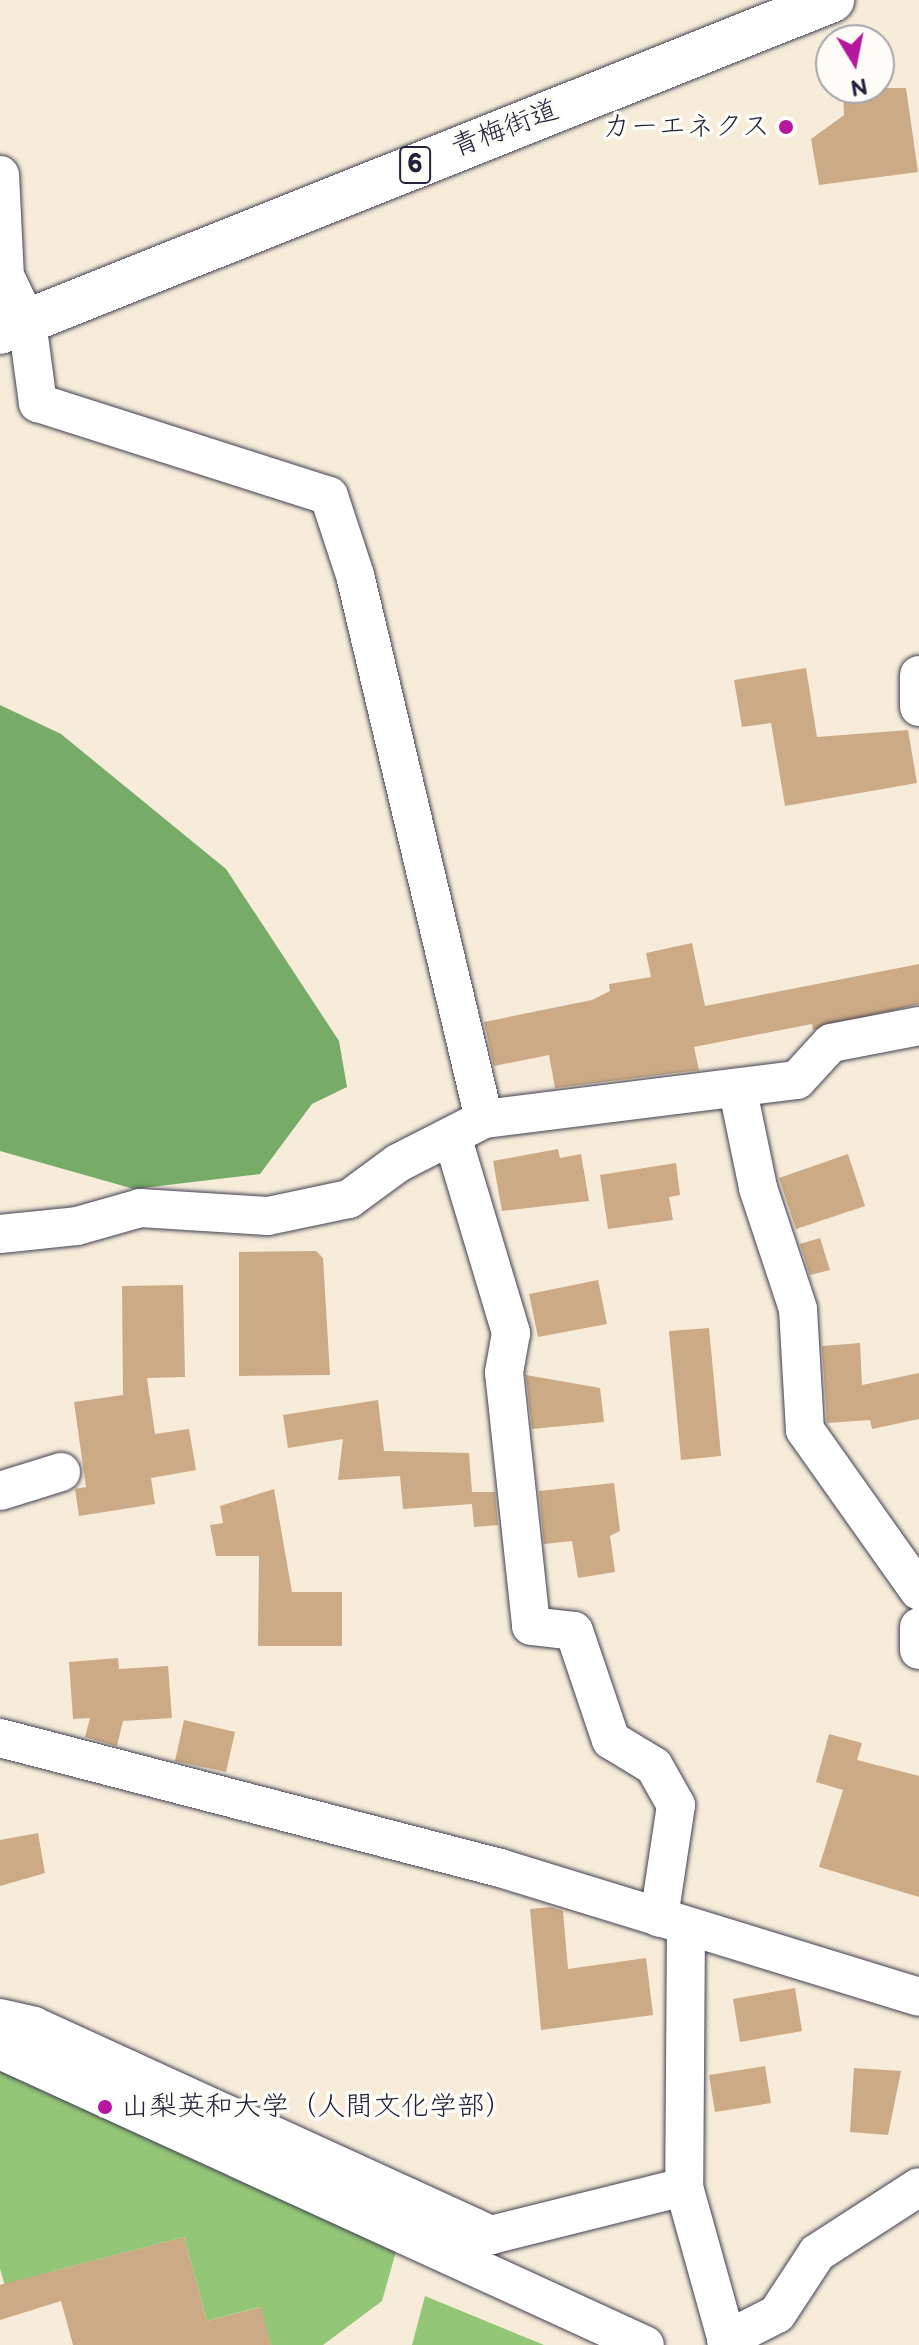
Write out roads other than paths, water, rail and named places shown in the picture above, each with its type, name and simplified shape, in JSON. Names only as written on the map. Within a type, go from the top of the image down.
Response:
[{"type":"main road","name":"青梅街道","points":[[14,327],[832,0]]},
{"type":"street","points":[[0,175],[5,276],[14,327],[38,403],[329,496],[355,575],[511,1333],[504,1372],[531,1626],[574,1631],[611,1740],[654,1766],[676,1805],[673,1922],[684,2187],[727,2342],[777,2314],[817,2253],[919,2187]]},
{"type":"street","points":[[919,675],[919,707]]},
{"type":"street","points":[[0,1234],[77,1226],[140,1208],[268,1216],[336,1202],[468,1128],[797,1080],[831,1043],[919,1026]]},
{"type":"street","points":[[738,1091],[758,1188],[798,1309],[805,1430],[919,1591]]},
{"type":"street","points":[[0,1491],[61,1472]]},
{"type":"street","points":[[919,1627],[919,1650]]},
{"type":"street","points":[[0,1738],[500,1868],[919,1997]]},
{"type":"street","points":[[0,2018],[34,2026],[491,2235],[684,2187]]},
{"type":"street","points":[[0,2050],[645,2345]]},
{"type":"place","name":"カーエネクス","points":[[786,127]]},
{"type":"place","name":"山梨英和大学（人間文化学部）","points":[[105,2107]]}]
